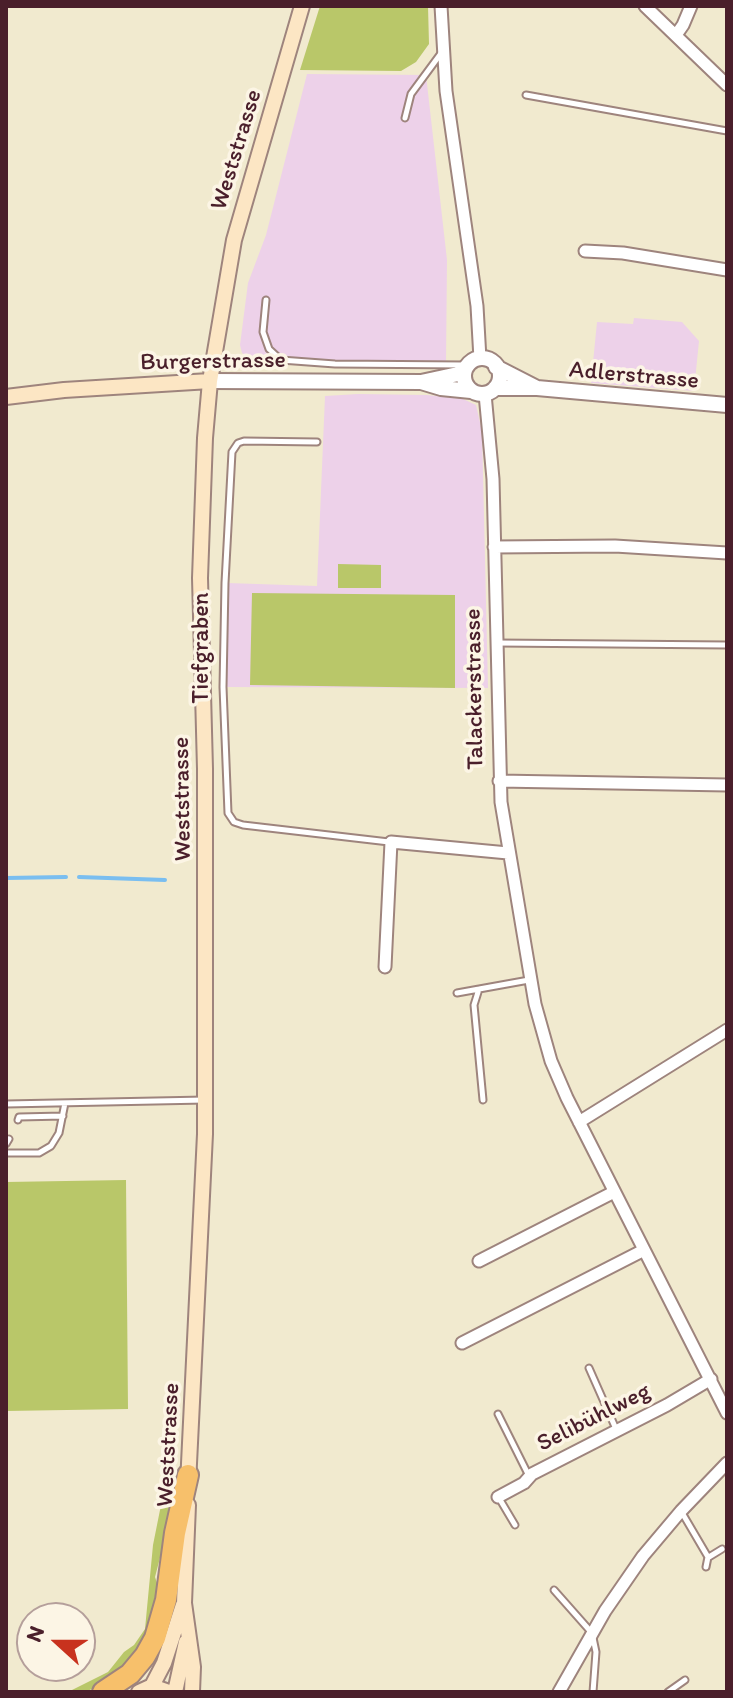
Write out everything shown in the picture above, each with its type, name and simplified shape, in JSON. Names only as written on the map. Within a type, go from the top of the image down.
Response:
[{"type":"highway","points":[[103,1692],[130,1674],[155,1638],[166,1600],[175,1533],[188,1475]]},
{"type":"main road","name":"Weststrasse","points":[[146,1689],[162,1687],[172,1692],[188,1635],[184,1603],[188,1475],[206,1100],[206,799],[200,578],[210,381],[234,240],[302,6]]},
{"type":"main road","name":"Burgerstrasse","points":[[6,397],[210,381]]},
{"type":"main road","name":"Weststrasse","points":[[146,1689],[164,1663],[184,1603]]},
{"type":"main road","points":[[188,1635],[193,1667],[192,1692]]},
{"type":"street","points":[[441,6],[446,91],[477,306],[472,364],[465,384],[484,391],[499,378],[496,367],[490,361],[472,364]]},
{"type":"street","points":[[645,6],[727,85]]},
{"type":"street","points":[[676,35],[691,6]]},
{"type":"street","points":[[585,251],[623,253],[727,270]]},
{"type":"street","name":"Burgerstrasse","points":[[210,381],[421,382],[454,375],[472,364]]},
{"type":"street","name":"Adlerstrasse","points":[[496,367],[537,388]]},
{"type":"street","name":"Burgerstrasse","points":[[421,382],[441,388],[484,391]]},
{"type":"street","name":"Adlerstrasse","points":[[484,391],[537,388],[727,405]]},
{"type":"street","name":"Talackerstrasse","points":[[484,391],[491,437],[499,781],[530,980],[551,1061],[727,1413]]},
{"type":"street","points":[[494,547],[615,546],[727,553]]},
{"type":"street","points":[[499,781],[727,785]]},
{"type":"street","points":[[385,967],[391,842]]},
{"type":"street","name":"Tiefgraben","points":[[391,842],[508,853]]},
{"type":"street","points":[[579,1122],[726,1033]]},
{"type":"street","points":[[479,1261],[614,1192]]},
{"type":"street","points":[[462,1343],[644,1250]]},
{"type":"street","name":"Selibühlweg","points":[[498,1497],[529,1477],[711,1379]]},
{"type":"street","points":[[559,1692],[592,1633],[636,1566],[681,1511],[727,1463]]},
{"type":"lane","points":[[405,118],[411,94],[443,52]]},
{"type":"lane","points":[[526,95],[727,131]]},
{"type":"lane","points":[[266,300],[263,332],[269,349],[281,360],[335,364],[472,364]]},
{"type":"lane","name":"Tiefgraben","points":[[317,442],[244,441],[238,443],[232,452],[223,687],[228,813],[234,822],[243,825],[391,842]]},
{"type":"lane","points":[[496,643],[727,645]]},
{"type":"lane","points":[[457,993],[530,980]]},
{"type":"lane","points":[[479,989],[474,1005],[483,1100]]},
{"type":"lane","points":[[6,1104],[206,1100]]},
{"type":"lane","points":[[6,1153],[39,1153],[51,1146],[59,1133],[65,1103]]},
{"type":"lane","points":[[18,1120],[19,1117],[63,1116]]},
{"type":"lane","points":[[589,1368],[616,1430]]},
{"type":"lane","points":[[498,1414],[529,1477]]},
{"type":"lane","points":[[498,1497],[515,1525]]},
{"type":"lane","points":[[681,1511],[708,1557],[706,1567]]},
{"type":"lane","points":[[708,1557],[722,1549]]},
{"type":"lane","points":[[554,1590],[592,1633],[596,1652],[593,1692]]},
{"type":"lane","points":[[668,1692],[685,1680]]},
{"type":"shaded area","points":[[307,74],[426,75],[447,260],[446,363],[257,364],[242,353],[240,345],[248,283],[266,235]]},
{"type":"shaded area","points":[[634,318],[682,322],[699,341],[694,391],[591,383],[597,322],[633,324]]},
{"type":"shaded area","points":[[427,395],[463,399],[476,405],[482,431],[488,688],[226,687],[227,583],[317,586],[325,396]]},
{"type":"green space","points":[[320,6],[428,6],[429,44],[416,62],[401,71],[300,70]]},
{"type":"green space","points":[[338,564],[381,565],[381,588],[338,588]]},
{"type":"green space","points":[[252,593],[455,595],[455,688],[250,685]]},
{"type":"green space","points":[[126,1180],[128,1409],[6,1411],[6,1182]]},
{"type":"green space","points":[[172,1485],[169,1523],[155,1577],[162,1598],[142,1651],[106,1683],[85,1692],[68,1692],[88,1682],[96,1682],[96,1678],[108,1672],[134,1645],[145,1629],[153,1545],[163,1495]]},
{"type":"waterway","points":[[6,878],[66,877]]},
{"type":"waterway","points":[[79,877],[165,880]]}]
